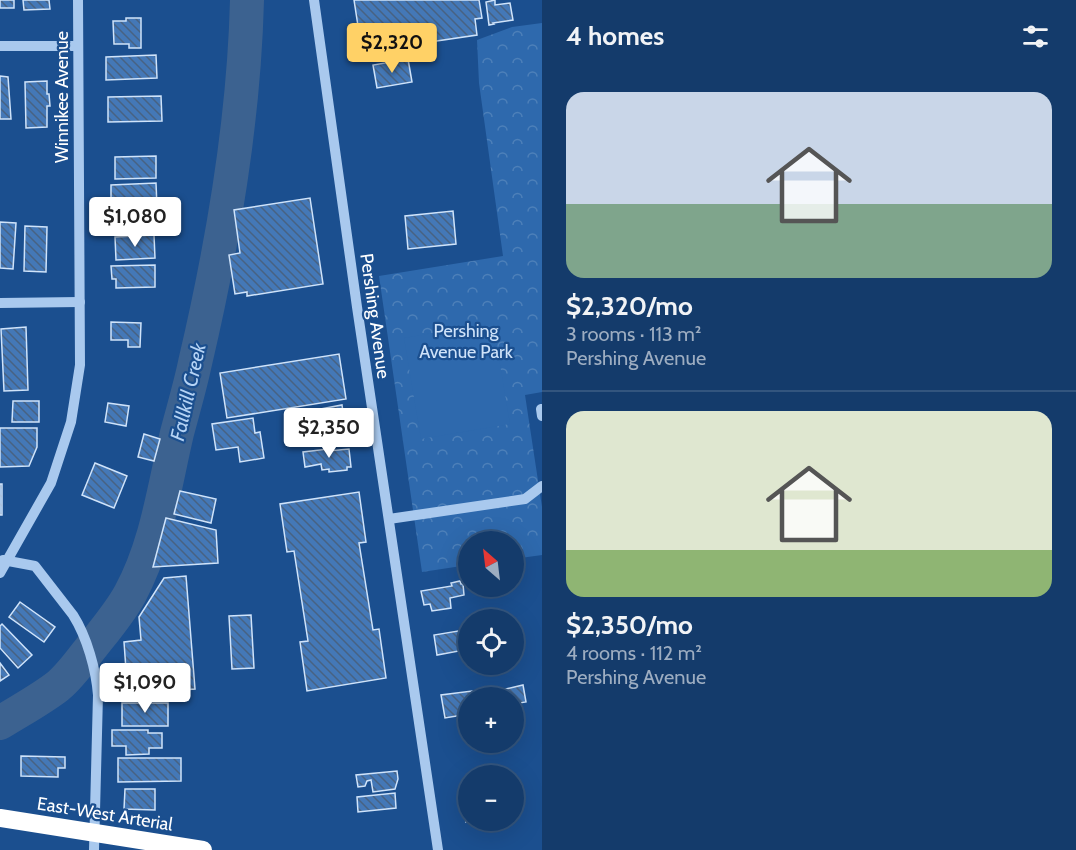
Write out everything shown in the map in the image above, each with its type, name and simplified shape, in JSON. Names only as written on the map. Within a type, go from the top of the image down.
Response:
[{"type":"highway","name":"East-West Arterial","points":[[0,818],[94,842],[203,850]]},
{"type":"street","name":"Winnikee Avenue","points":[[0,573],[4,560],[51,483],[71,422],[80,365],[78,0]]},
{"type":"street","name":"Pershing Avenue","points":[[314,0],[438,850]]},
{"type":"street","points":[[0,46],[78,45]]},
{"type":"street","points":[[0,303],[80,302]]},
{"type":"street","points":[[541,409],[542,416]]},
{"type":"street","points":[[388,519],[525,499],[542,486]]},
{"type":"street","points":[[4,560],[35,566],[73,615],[82,632],[93,666],[98,695],[94,842]]},
{"type":"green space","name":"Pershing Avenue Park","points":[[542,23],[542,392],[525,395],[542,507],[542,555],[524,557],[524,531],[458,531],[458,567],[422,572],[379,276],[503,256],[479,83],[477,40],[512,27]]},
{"type":"green space","points":[[493,323],[510,424],[421,439],[404,338]]},
{"type":"building","points":[[0,0],[14,0],[14,8],[0,8]]},
{"type":"building","points":[[23,0],[49,0],[50,9],[24,10]]},
{"type":"building","points":[[354,0],[479,0],[482,18],[475,19],[477,35],[362,52]]},
{"type":"building","points":[[495,0],[495,5],[510,3],[513,20],[489,25],[486,2]]},
{"type":"building","points":[[126,18],[141,18],[141,48],[129,48],[129,44],[114,44],[113,21],[126,21]]},
{"type":"building","points":[[156,55],[157,78],[106,80],[106,57]]},
{"type":"building","points":[[408,59],[412,82],[377,88],[373,65]]},
{"type":"building","points":[[0,76],[8,77],[11,119],[0,119]]},
{"type":"building","points":[[47,81],[50,106],[47,106],[47,127],[26,128],[25,82]]},
{"type":"building","points":[[161,96],[162,121],[108,122],[108,97]]},
{"type":"building","points":[[156,156],[156,178],[115,179],[115,157]]},
{"type":"building","points":[[156,183],[157,207],[111,208],[111,185]]},
{"type":"building","points":[[310,198],[323,284],[247,296],[247,292],[235,294],[229,255],[240,253],[234,210]]},
{"type":"building","points":[[111,210],[154,210],[155,231],[131,233],[128,230],[111,231]]},
{"type":"building","points":[[453,211],[456,244],[408,249],[405,216]]},
{"type":"building","points":[[0,222],[16,223],[13,269],[0,268]]},
{"type":"building","points":[[25,226],[47,227],[46,272],[24,271]]},
{"type":"building","points":[[154,235],[155,258],[116,260],[115,237]]},
{"type":"building","points":[[155,265],[155,287],[116,288],[116,279],[112,279],[111,266]]},
{"type":"building","points":[[111,322],[141,323],[140,347],[128,347],[128,340],[111,340]]},
{"type":"building","points":[[26,327],[28,390],[4,391],[1,329]]},
{"type":"building","points":[[339,354],[346,399],[227,418],[220,373]]},
{"type":"building","points":[[13,401],[39,401],[39,422],[12,422]]},
{"type":"building","points":[[108,403],[129,406],[126,426],[105,422]]},
{"type":"building","points":[[342,405],[347,440],[324,443],[320,409]]},
{"type":"building","points":[[253,418],[255,433],[260,432],[264,458],[240,462],[238,447],[216,450],[212,424]]},
{"type":"building","points":[[0,428],[37,428],[37,447],[29,466],[0,467]]},
{"type":"building","points":[[144,434],[160,439],[154,461],[138,457]]},
{"type":"building","points":[[328,449],[328,451],[349,449],[351,467],[347,467],[347,470],[329,472],[329,469],[322,470],[321,464],[305,467],[303,452]]},
{"type":"building","points":[[95,463],[127,476],[114,508],[82,495]]},
{"type":"building","points":[[0,484],[2,484],[2,515],[0,515]]},
{"type":"building","points":[[180,491],[216,499],[211,523],[174,514]]},
{"type":"building","points":[[359,492],[366,542],[359,543],[373,630],[379,629],[386,678],[307,691],[300,642],[308,641],[294,551],[287,552],[280,504]]},
{"type":"building","points":[[166,518],[216,530],[218,563],[153,567]]},
{"type":"building","points":[[186,576],[195,689],[152,692],[144,680],[143,669],[126,670],[124,642],[141,640],[139,617],[164,578]]},
{"type":"building","points":[[458,581],[458,596],[450,598],[451,608],[432,611],[430,604],[424,605],[421,591],[452,586],[451,583]]},
{"type":"building","points":[[20,602],[55,627],[44,642],[9,617]]},
{"type":"building","points":[[251,615],[254,668],[232,669],[229,616]]},
{"type":"building","points":[[2,624],[32,655],[18,668],[0,648],[0,626]]},
{"type":"building","points":[[458,631],[458,651],[437,655],[434,635]]},
{"type":"building","points":[[0,663],[9,675],[0,681]]},
{"type":"building","points":[[458,693],[458,716],[445,718],[441,695]]},
{"type":"building","points":[[122,703],[168,703],[168,726],[122,726]]},
{"type":"building","points":[[112,730],[148,730],[148,733],[162,733],[162,748],[149,748],[149,754],[126,755],[126,746],[112,746]]},
{"type":"building","points":[[21,756],[65,757],[65,768],[58,768],[58,777],[21,776]]},
{"type":"building","points":[[118,758],[181,758],[181,781],[118,782]]},
{"type":"building","points":[[397,771],[398,779],[395,789],[373,792],[371,780],[367,781],[365,786],[358,787],[356,775]]},
{"type":"building","points":[[125,789],[155,789],[155,810],[124,809]]},
{"type":"building","points":[[395,793],[396,808],[358,812],[357,797]]},
{"type":"waterway","name":"Fallkill Creek","points":[[0,723],[37,701],[71,673],[126,601],[147,555],[159,515],[215,273],[237,138],[247,0]]}]
